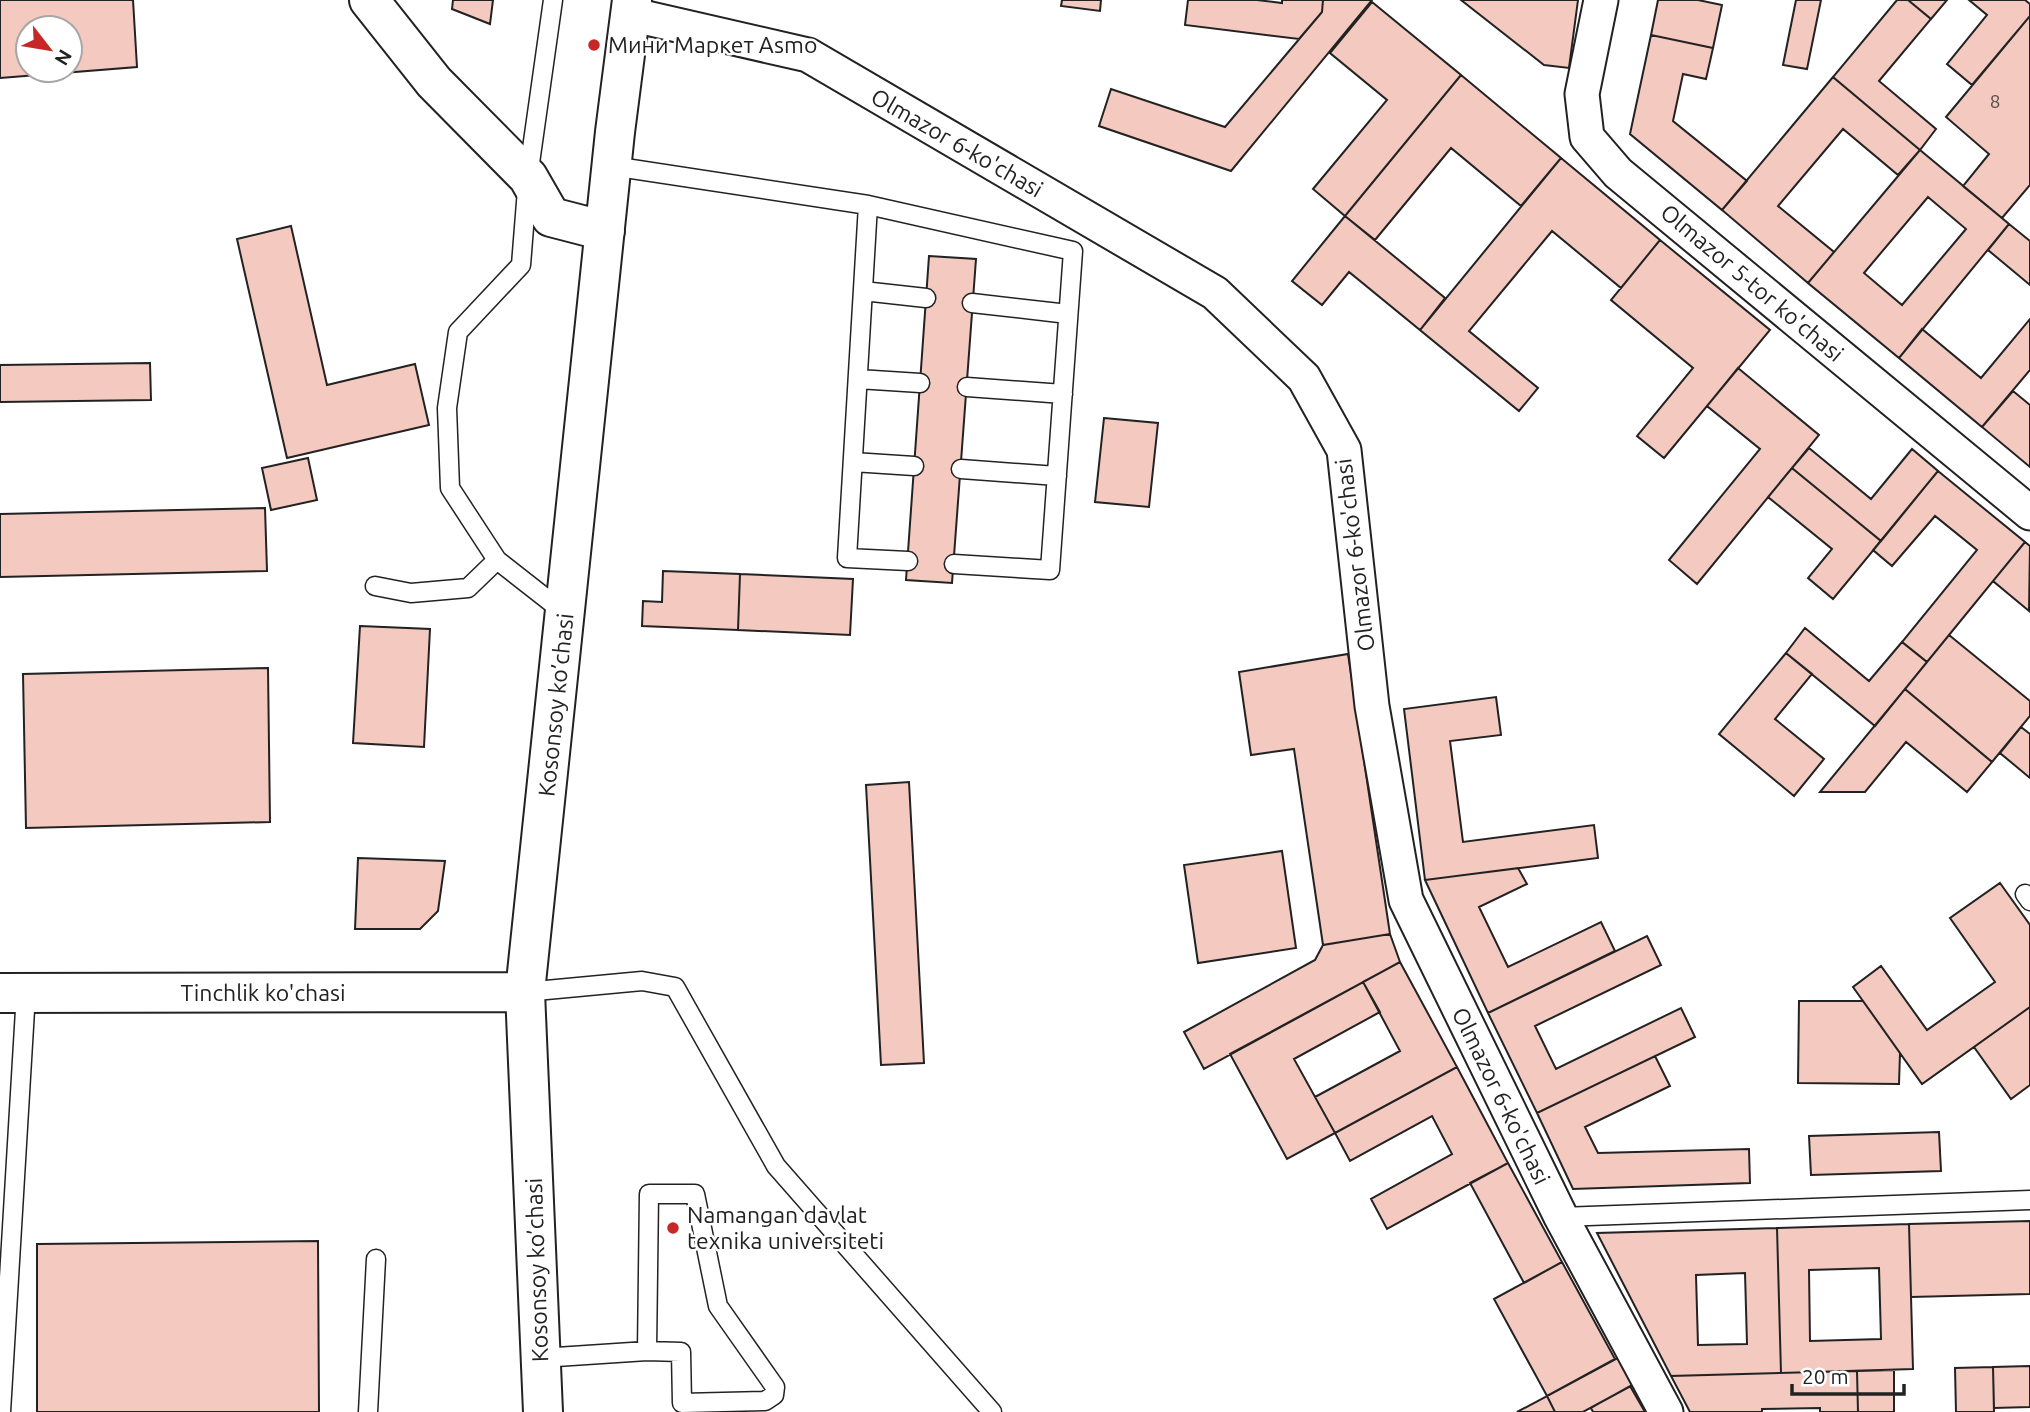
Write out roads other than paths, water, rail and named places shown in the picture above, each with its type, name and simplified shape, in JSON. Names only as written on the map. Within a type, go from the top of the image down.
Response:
[{"type":"main road","points":[[369,0],[435,82],[528,177],[551,217],[605,231]]},
{"type":"main road","name":"Kosonsoy ko’chasi","points":[[543,1412],[525,992],[630,7]]},
{"type":"main road","name":"Tinchlik ko'chasi","points":[[13,993],[525,992]]},
{"type":"street","name":"Olmazor 5-tor ko'chasi","points":[[1601,0],[1582,94],[1587,137],[1618,173],[2030,513]]},
{"type":"street","name":"Olmazor 6-ko'chasi","points":[[630,7],[808,55],[1215,293],[1304,377],[1344,450],[1372,706],[1406,901],[1561,1217],[1666,1412]]},
{"type":"lane","points":[[553,0],[528,177],[521,265],[458,332],[447,408],[450,488],[497,560],[566,614]]},
{"type":"lane","points":[[612,166],[868,205],[1073,251],[1050,570],[954,564]]},
{"type":"lane","points":[[868,205],[847,558],[908,561]]},
{"type":"lane","points":[[863,291],[926,298]]},
{"type":"lane","points":[[972,303],[1068,313]]},
{"type":"lane","points":[[858,379],[920,383]]},
{"type":"lane","points":[[967,387],[1063,394]]},
{"type":"lane","points":[[853,462],[915,466]]},
{"type":"lane","points":[[961,469],[1057,476]]},
{"type":"lane","points":[[375,586],[411,593],[468,588],[497,560]]},
{"type":"lane","points":[[525,992],[642,981],[675,987],[776,1166],[992,1412]]},
{"type":"lane","points":[[1,1412],[13,993]]},
{"type":"lane","points":[[541,1359],[647,1351],[681,1352],[681,1403],[765,1401],[774,1395],[775,1387],[719,1306],[695,1194],[649,1194],[647,1351]]},
{"type":"lane","points":[[1561,1217],[2030,1200]]},
{"type":"lane","points":[[368,1412],[376,1259]]},
{"type":"place","name":"Мини Маркет Asmo","points":[[594,45]]},
{"type":"place","name":"Namangan davlat texnika universiteti","points":[[673,1228]]}]
